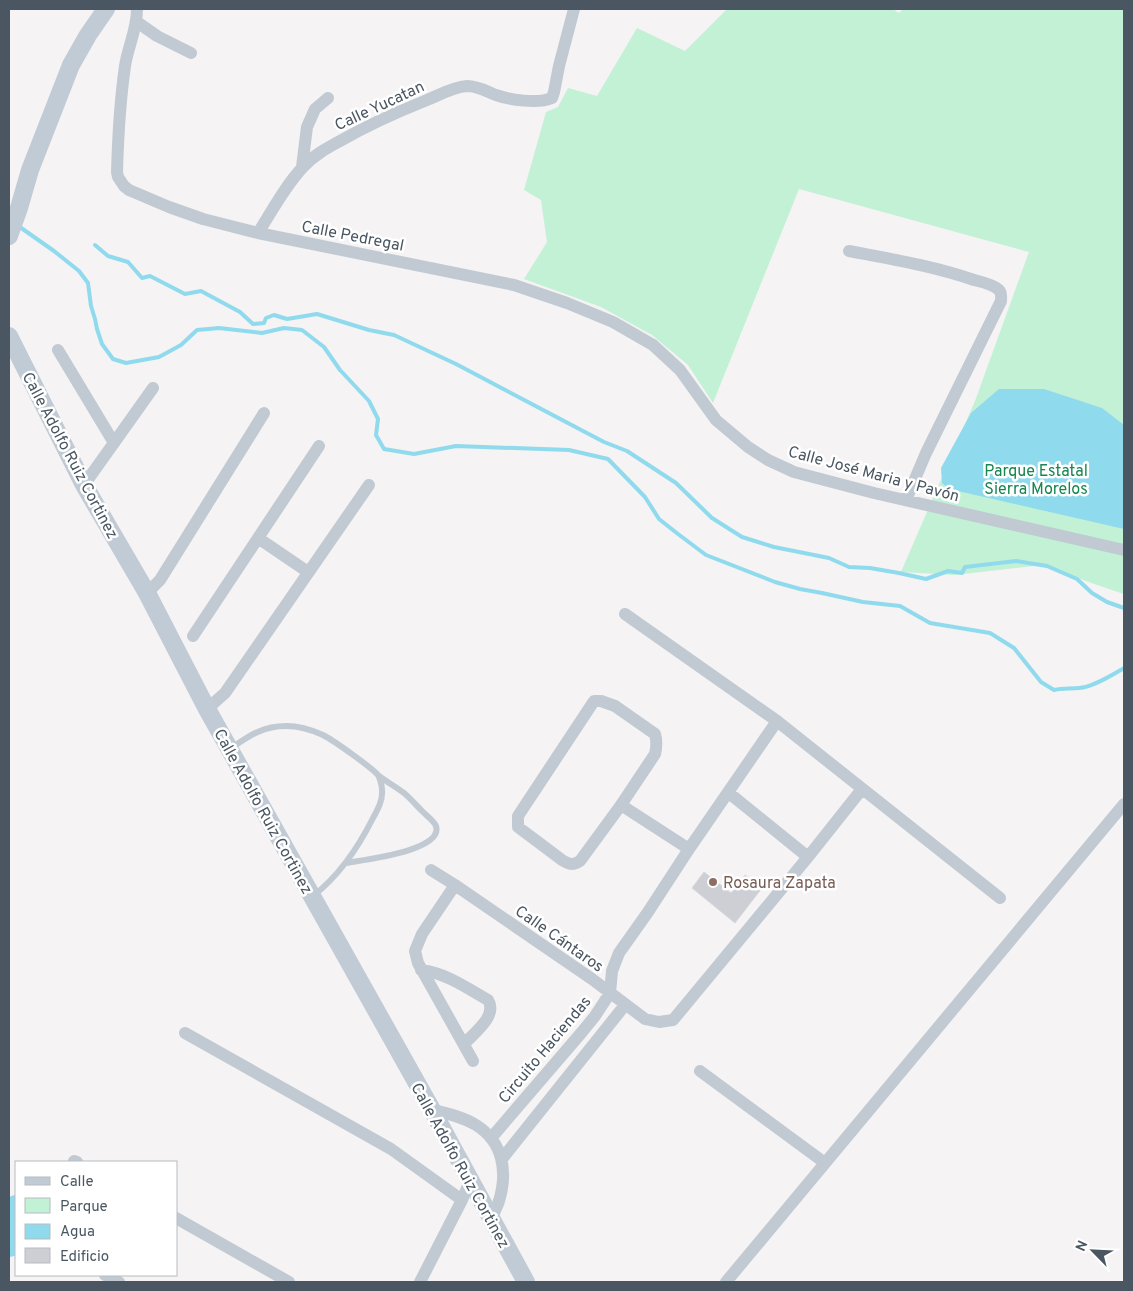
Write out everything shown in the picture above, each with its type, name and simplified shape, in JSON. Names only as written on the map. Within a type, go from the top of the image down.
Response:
[{"type":"main road","points":[[9,236],[30,170],[70,65],[106,9]]},
{"type":"main road","name":"Calle Adolfo Ruiz Cortinez","points":[[9,336],[84,485],[147,593],[207,709],[432,1110],[526,1282]]},
{"type":"street","name":"Calle Pedregal","points":[[137,9],[137,22],[126,64],[118,128],[117,172],[124,186],[169,207],[204,219],[258,233],[514,285],[567,303],[613,322],[653,345],[680,370],[716,420]]},
{"type":"street","name":"Calle Yucatan","points":[[258,233],[291,180],[302,167],[314,156],[365,126],[457,88],[467,86],[514,99],[541,101],[552,98],[574,9]]},
{"type":"street","points":[[137,22],[157,36],[190,53]]},
{"type":"street","points":[[302,167],[307,127],[315,109],[328,98]]},
{"type":"street","points":[[849,251],[925,265],[958,274],[991,285],[999,290],[1002,295],[1001,301],[926,453],[906,500]]},
{"type":"street","points":[[58,350],[114,443]]},
{"type":"street","points":[[84,485],[154,388]]},
{"type":"street","points":[[147,593],[160,580],[264,414]]},
{"type":"street","name":"Calle José Maria y Pavón","points":[[716,420],[748,447],[768,460],[794,472],[1124,550]]},
{"type":"street","points":[[193,636],[319,446]]},
{"type":"street","points":[[207,709],[225,693],[369,485]]},
{"type":"street","points":[[258,538],[308,572]]},
{"type":"street","points":[[625,614],[778,720],[1000,898]]},
{"type":"street","points":[[601,700],[615,706],[655,734],[657,740],[655,754],[621,805],[580,861],[575,864],[569,864],[562,860],[518,827],[517,821],[520,810],[594,701],[601,700]]},
{"type":"street","name":"Circuito Haciendas","points":[[492,1137],[595,1016],[610,993],[612,971],[619,952],[778,720]]},
{"type":"street","points":[[729,793],[808,857],[862,789]]},
{"type":"street","points":[[726,1282],[1124,804]]},
{"type":"street","points":[[621,805],[689,849]]},
{"type":"street","name":"Calle Cántaros","points":[[431,870],[645,1019],[659,1022],[673,1020],[808,857]]},
{"type":"street","points":[[455,885],[422,934],[415,952],[421,970],[473,1061]]},
{"type":"street","points":[[421,970],[435,972],[457,982],[488,1000],[491,1005],[492,1010],[489,1017],[464,1044]]},
{"type":"street","points":[[502,1159],[625,1005]]},
{"type":"street","points":[[186,1034],[391,1149],[462,1200]]},
{"type":"street","points":[[700,1071],[825,1163]]},
{"type":"street","points":[[432,1110],[454,1115],[476,1125],[492,1137],[498,1148],[502,1159],[503,1182],[499,1201],[491,1219]]},
{"type":"street","points":[[420,1282],[470,1181]]},
{"type":"street","points":[[178,1219],[289,1282]]},
{"type":"street","points":[[107,1276],[119,1282]]},
{"type":"lane","points":[[230,749],[253,733],[270,728],[286,726],[302,728],[324,735],[404,793],[436,826],[436,832],[430,841],[415,848],[346,863]]},
{"type":"lane","points":[[312,897],[327,885],[346,863],[364,837],[380,804],[382,788],[379,776]]},
{"type":"green space","name":"Parque Estatal Sierra Morelos","points":[[727,9],[893,9],[899,13],[903,9],[1124,9],[1124,594],[1043,565],[955,575],[901,572],[975,401],[1029,252],[799,189],[713,403],[688,365],[652,335],[601,307],[524,279],[547,242],[541,200],[524,190],[546,112],[558,107],[568,88],[597,96],[637,28],[685,51]]},
{"type":"water","points":[[999,389],[1044,389],[1102,408],[1124,425],[1124,529],[949,489],[942,483],[941,468],[971,413]]},
{"type":"building","points":[[704,872],[731,893],[745,875],[762,888],[735,923],[692,888]]},
{"type":"waterway","points":[[17,225],[79,271],[88,283],[97,329],[102,344],[113,359],[126,363],[159,357],[181,345],[197,330],[219,328],[262,333],[284,328],[302,330],[324,347],[340,370],[369,401],[378,419],[376,435],[384,449],[414,454],[456,446],[569,450],[608,459],[645,497],[659,519],[706,555],[775,582],[800,589],[863,602],[900,606],[930,623],[990,633],[1014,648],[1041,682],[1054,690],[1090,685],[1124,668]]},
{"type":"waterway","points":[[95,245],[108,256],[128,262],[142,278],[150,276],[185,294],[201,291],[240,312],[253,324],[264,323],[266,318],[274,315],[287,319],[317,314],[369,330],[394,335],[456,364],[604,442],[627,451],[676,483],[712,518],[742,537],[774,547],[829,558],[849,567],[870,568],[926,579],[948,571],[962,573],[965,567],[1016,561],[1047,566],[1077,579],[1092,593],[1107,602],[1124,608]]},
{"type":"waterway","points":[[9,1245],[15,1212]]},
{"type":"place","name":"Rosaura Zapata","points":[[713,882]]}]
